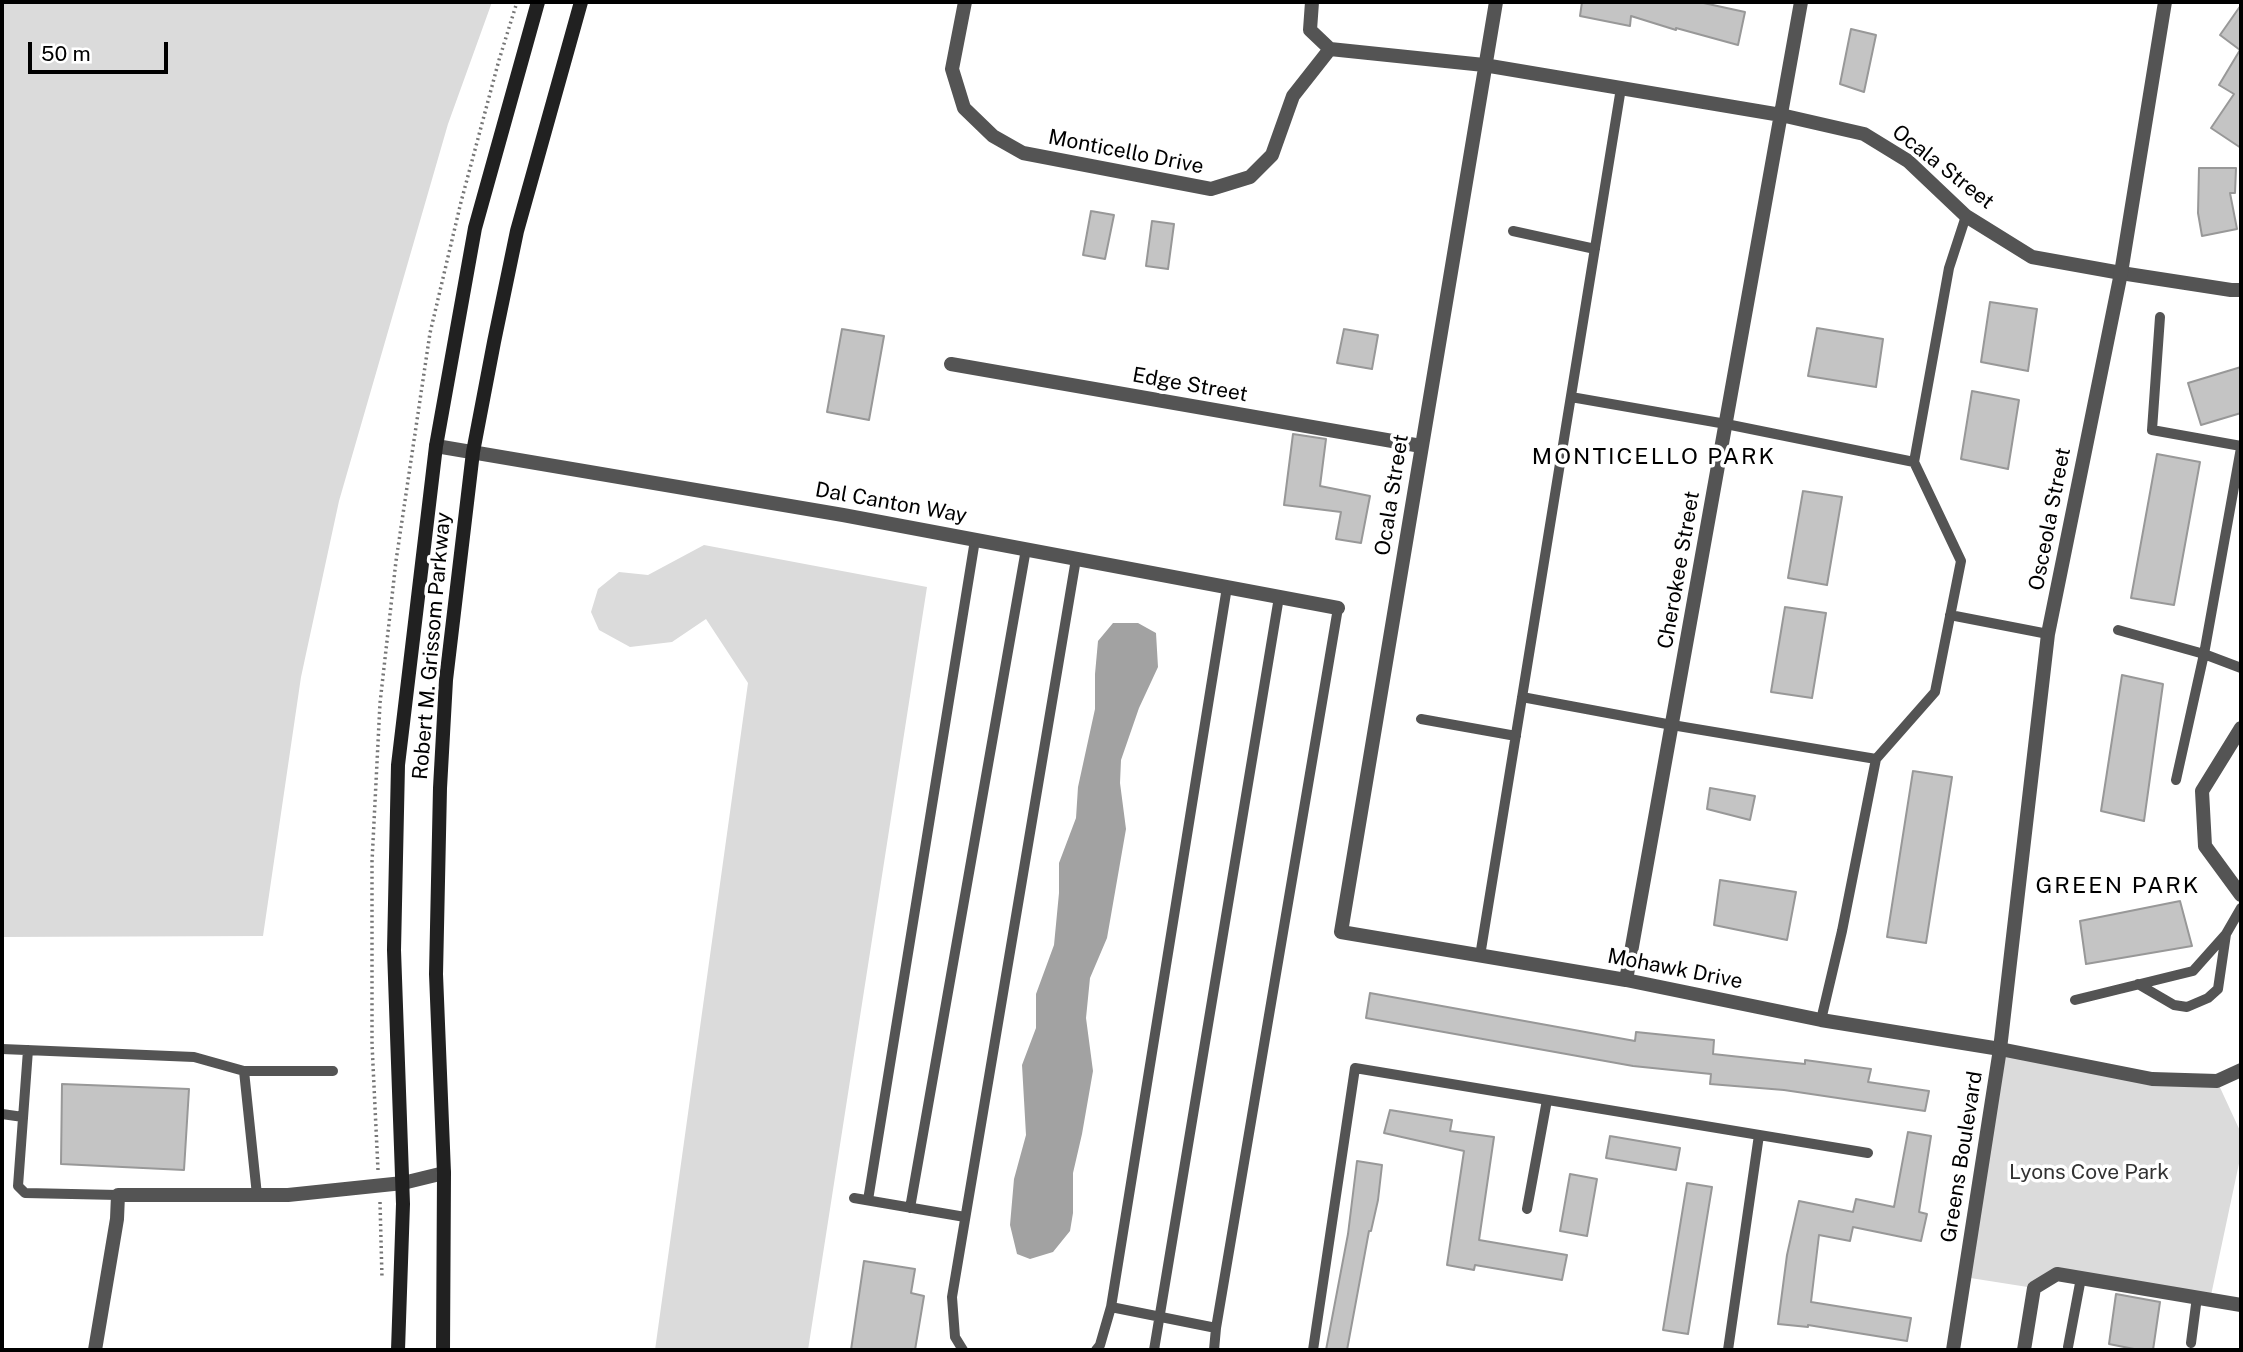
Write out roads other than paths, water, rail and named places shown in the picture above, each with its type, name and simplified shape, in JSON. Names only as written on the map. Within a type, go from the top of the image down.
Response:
[{"type":"main road","name":"Robert M. Grissom Parkway","points":[[398,1350],[403,1182],[394,950],[398,765],[436,446],[475,228],[538,2]]},
{"type":"main road","name":"Robert M. Grissom Parkway","points":[[443,1350],[443,1173],[436,974],[440,788],[446,680],[473,452],[517,231],[581,2]]},
{"type":"street","name":"Monticello Drive","points":[[965,2],[952,69],[964,108],[993,136],[1023,153],[1211,189],[1250,177],[1272,155],[1293,96],[1331,49]]},
{"type":"street","points":[[1312,2],[1310,30],[1331,49],[1485,65]]},
{"type":"street","name":"Ocala Street","points":[[1341,932],[1496,2]]},
{"type":"street","name":"Cherokee Street","points":[[1626,980],[1801,2]]},
{"type":"street","name":"Osceola Street","points":[[2000,1049],[2049,634],[2121,273],[2165,2]]},
{"type":"street","name":"Ocala Street","points":[[1485,65],[1781,115],[1864,134],[1908,161],[1966,216],[2032,257],[2121,273]]},
{"type":"street","points":[[2121,273],[2241,290]]},
{"type":"street","name":"Edge Street","points":[[951,364],[1421,446]]},
{"type":"street","name":"Dal Canton Way","points":[[436,446],[843,515],[1338,608]]},
{"type":"street","points":[[2241,728],[2202,791],[2205,846],[2241,895]]},
{"type":"street","name":"Mohawk Drive","points":[[1341,932],[1626,980],[1821,1020],[2000,1049]]},
{"type":"street","name":"Greens Boulevard","points":[[1953,1350],[2000,1049],[2152,1079],[2217,1081],[2241,1070]]},
{"type":"street","points":[[95,1350],[117,1219],[118,1195],[288,1195],[403,1182],[443,1173]]},
{"type":"street","points":[[2024,1350],[2034,1288],[2057,1274],[2241,1305]]},
{"type":"lane","points":[[1480,956],[1621,88]]},
{"type":"lane","points":[[1821,1020],[1842,931],[1876,760],[1935,692],[1961,561],[1914,462],[1949,268],[1966,216]]},
{"type":"lane","points":[[1513,232],[1595,249]]},
{"type":"lane","points":[[2161,317],[2152,430],[2241,447],[2236,505],[2175,780]]},
{"type":"lane","points":[[1571,397],[1726,424],[1914,462]]},
{"type":"lane","points":[[868,1200],[975,540]]},
{"type":"lane","points":[[910,1208],[1026,549]]},
{"type":"lane","points":[[963,1350],[955,1337],[952,1297],[1076,559]]},
{"type":"lane","points":[[1096,1350],[1100,1345],[1111,1307],[1227,587]]},
{"type":"lane","points":[[1154,1350],[1279,597]]},
{"type":"lane","points":[[1214,1350],[1338,608]]},
{"type":"lane","points":[[1951,615],[2049,634]]},
{"type":"lane","points":[[2118,630],[2204,654],[2241,668]]},
{"type":"lane","points":[[1522,697],[1876,760]]},
{"type":"lane","points":[[1421,719],[1516,736]]},
{"type":"lane","points":[[2075,1000],[2193,971],[2226,934],[2241,908]]},
{"type":"lane","points":[[2138,985],[2174,1005],[2187,1007],[2208,998],[2218,989],[2226,934]]},
{"type":"lane","points":[[2,1049],[194,1057],[244,1071],[333,1070]]},
{"type":"lane","points":[[28,1050],[18,1186],[25,1194],[118,1195]]},
{"type":"lane","points":[[1313,1350],[1355,1068],[1868,1153]]},
{"type":"lane","points":[[244,1071],[257,1195]]},
{"type":"lane","points":[[1527,1209],[1547,1100]]},
{"type":"lane","points":[[2,1114],[23,1117]]},
{"type":"lane","points":[[1728,1350],[1759,1135]]},
{"type":"lane","points":[[854,1198],[965,1217]]},
{"type":"lane","points":[[2068,1347],[2081,1278]]},
{"type":"lane","points":[[2191,1343],[2197,1297]]},
{"type":"lane","points":[[1111,1307],[1216,1328]]},
{"type":"district","name":"MONTICELLO PARK","points":[[1654,457]]},
{"type":"district","name":"GREEN PARK","points":[[2118,886]]},
{"type":"park label","name":"Lyons Cove Park","points":[[2089,1173]]}]
